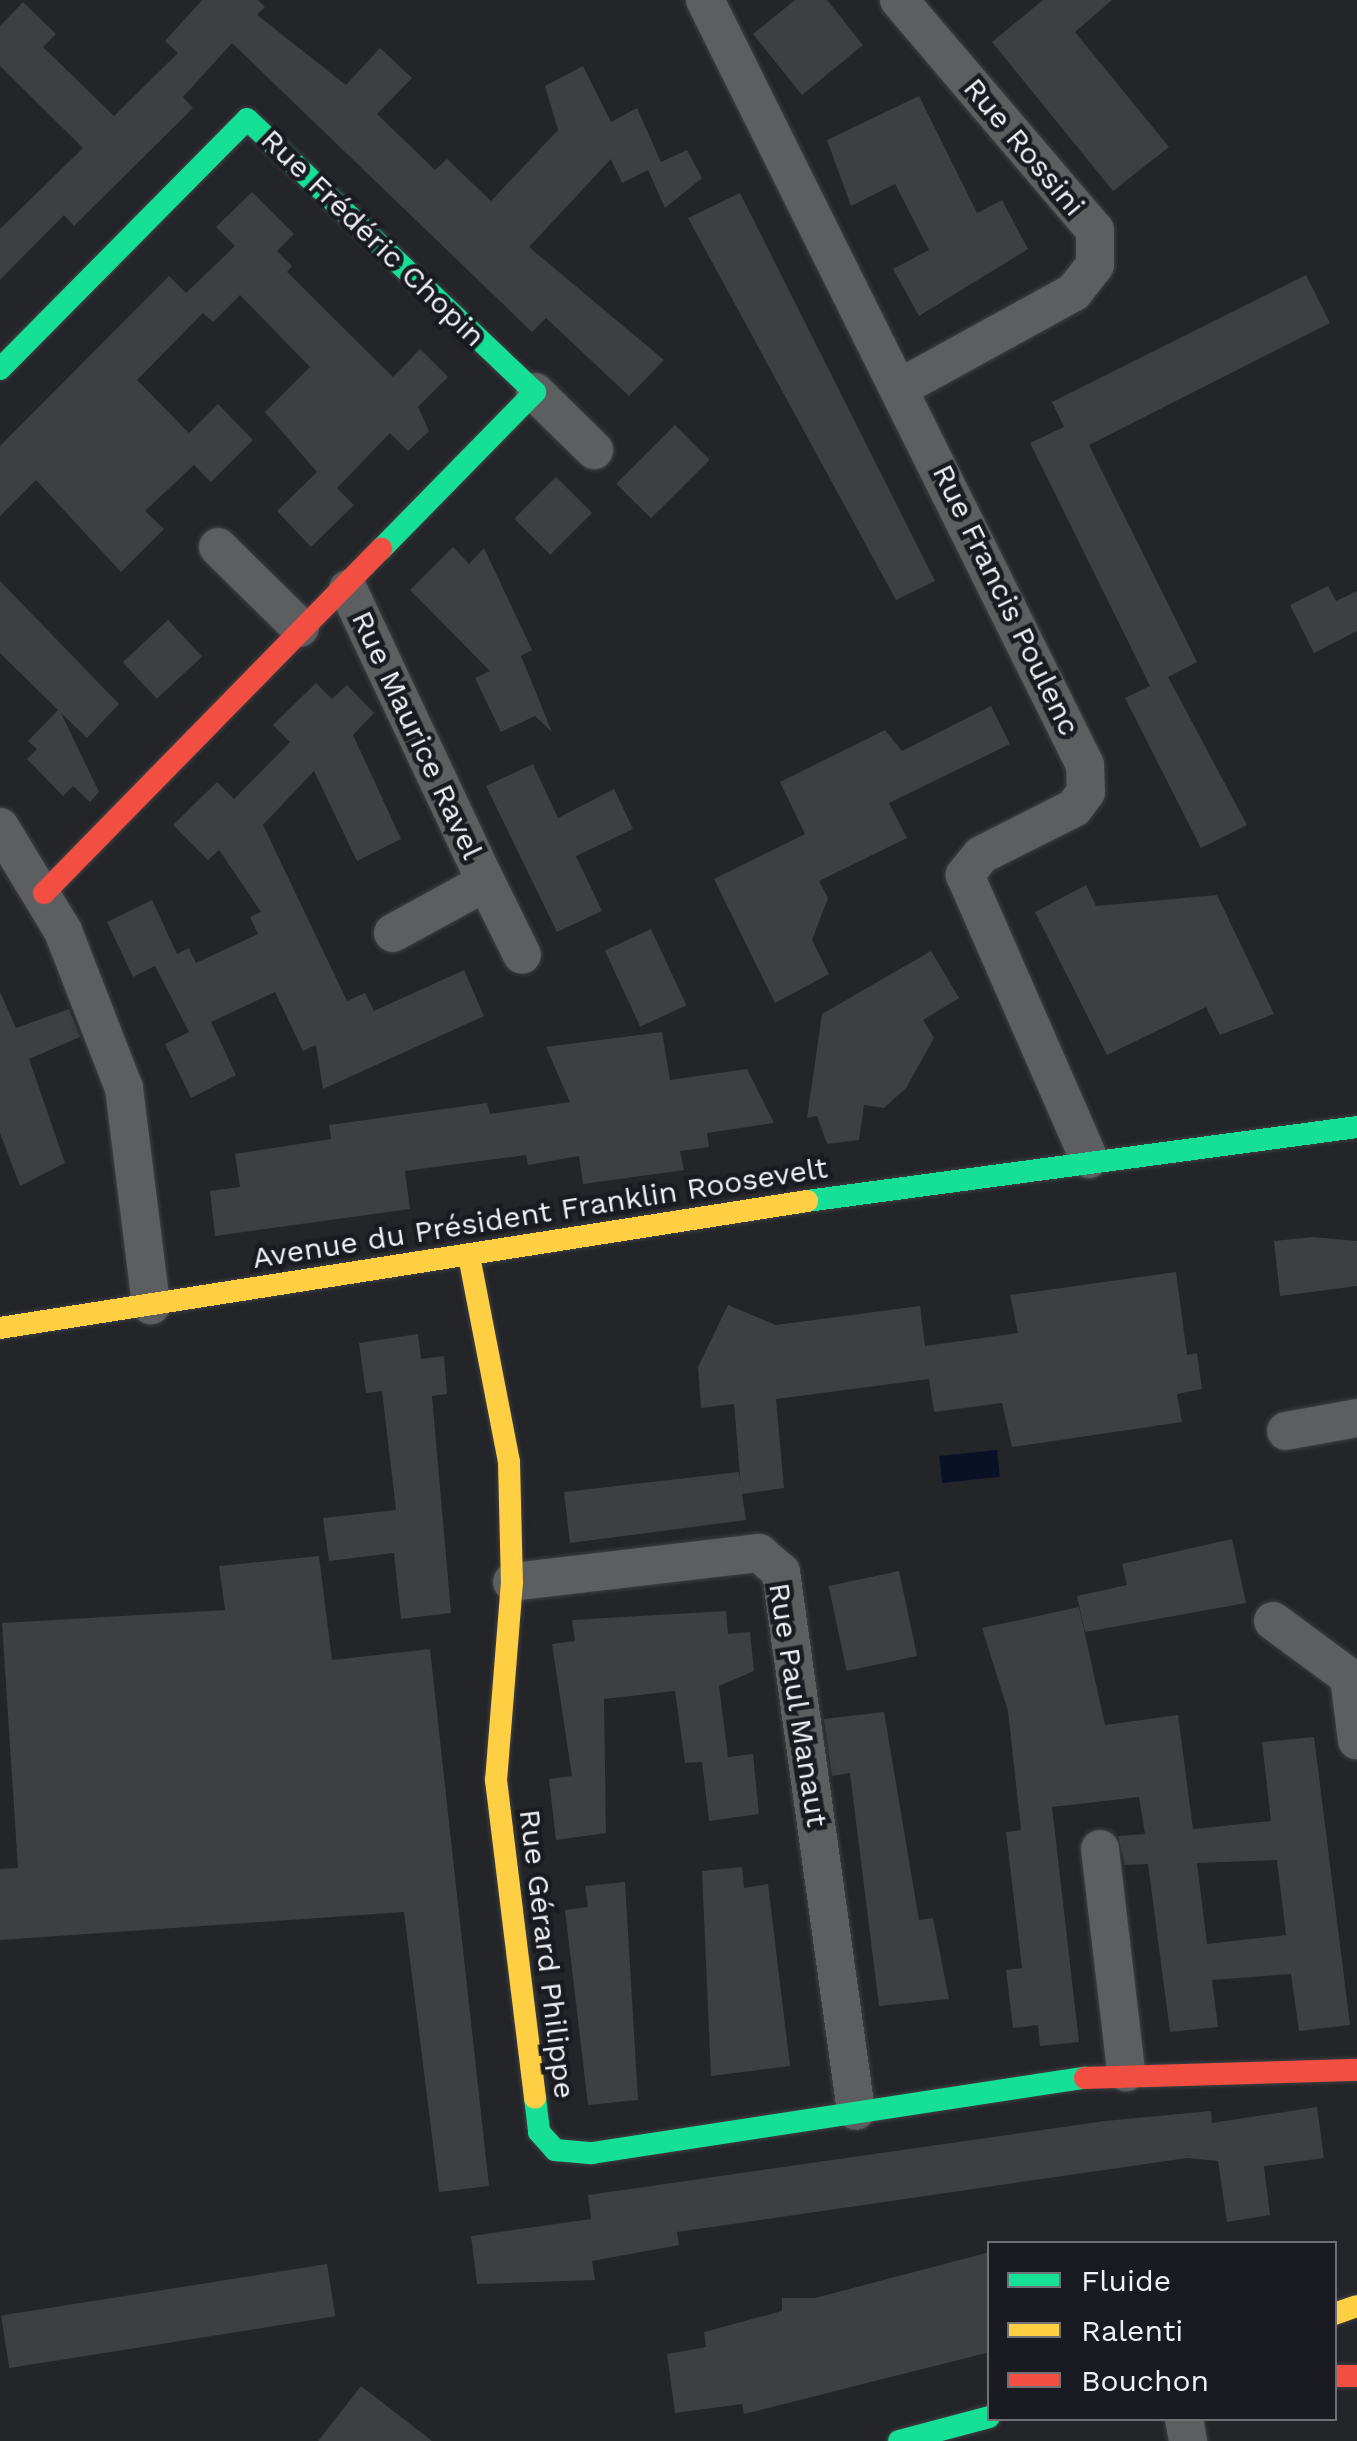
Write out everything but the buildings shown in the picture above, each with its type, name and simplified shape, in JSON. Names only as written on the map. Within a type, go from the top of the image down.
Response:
[{"type":"street","name":"Rue Francis Poulenc","points":[[704,0],[903,386],[1085,765],[1086,792],[1074,808],[981,855],[965,875],[1089,1160]]},
{"type":"street","name":"Rue Rossini","points":[[899,0],[1095,230],[1095,266],[1074,292],[903,386]]},
{"type":"street","name":"Rue Frédéric Chopin","points":[[0,369],[248,119],[594,450]]},
{"type":"street","points":[[44,894],[300,628],[348,589],[535,392]]},
{"type":"street","points":[[218,546],[300,628]]},
{"type":"street","name":"Rue Maurice Ravel","points":[[348,589],[522,955]]},
{"type":"street","points":[[0,827],[44,894],[124,1088],[151,1305]]},
{"type":"street","name":"Rue Maurice Ravel","points":[[393,932],[486,882]]},
{"type":"street","name":"Avenue du Président Franklin Roosevelt","points":[[1089,1160],[1357,1104]]},
{"type":"street","name":"Avenue du Président Franklin Roosevelt","points":[[0,1328],[1089,1160],[1357,1127]]},
{"type":"street","name":"Rue Gérard Philippe","points":[[469,1256],[508,1462],[512,1582],[496,1780],[539,2132],[554,2150],[592,2153],[1126,2072],[1357,2070]]},
{"type":"street","points":[[1286,1430],[1357,1418]]},
{"type":"street","name":"Rue Paul Manaut","points":[[512,1582],[759,1553],[781,1572],[856,2111]]},
{"type":"street","points":[[1274,1621],[1349,1678],[1357,1740]]},
{"type":"street","points":[[1100,1849],[1126,2072]]},
{"type":"street","points":[[899,2441],[987,2419]]},
{"type":"water","points":[[997,1450],[1000,1477],[942,1483],[939,1456]]},
{"type":"traffic: fast","points":[[0,369],[247,119],[535,392],[381,549]]},
{"type":"traffic: fast","points":[[807,1201],[1357,1127]]},
{"type":"traffic: fast","points":[[535,2098],[539,2132],[555,2150],[592,2153],[1085,2078]]},
{"type":"traffic: fast","points":[[899,2441],[987,2418]]},
{"type":"traffic: slow","points":[[0,1328],[807,1201]]},
{"type":"traffic: slow","points":[[469,1256],[509,1462],[512,1582],[496,1780],[535,2098]]},
{"type":"traffic: slow","points":[[1337,2313],[1357,2306]]},
{"type":"traffic: jam","points":[[44,893],[381,549]]},
{"type":"traffic: jam","points":[[1085,2078],[1357,2070]]},
{"type":"traffic: jam","points":[[1337,2376],[1357,2376]]}]
